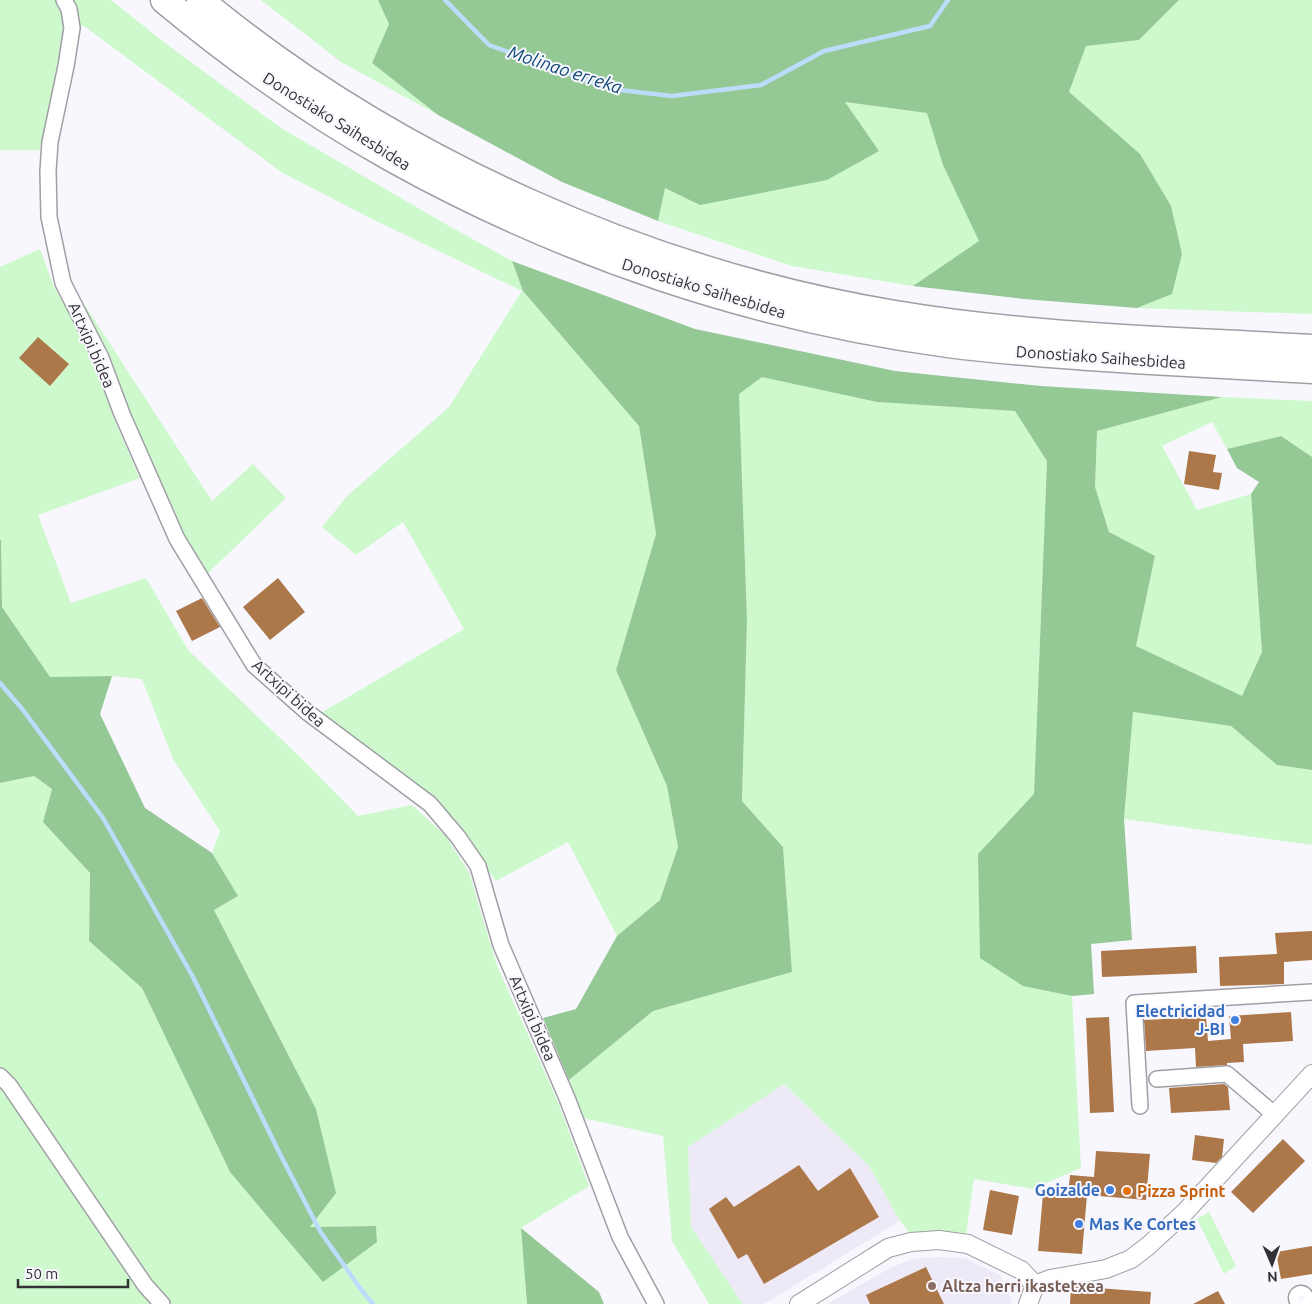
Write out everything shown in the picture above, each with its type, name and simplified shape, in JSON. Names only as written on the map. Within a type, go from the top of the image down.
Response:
[{"type":"highway","name":"Donostiako Saihesbidea","points":[[164,0],[237,58],[292,96],[390,157],[432,180],[480,204],[576,246],[715,294],[836,325],[948,344],[1080,356],[1312,370]]},
{"type":"highway","name":"Donostiako Saihesbidea","points":[[200,0],[252,41],[305,78],[401,138],[490,184],[603,233],[657,254],[780,290],[894,314],[951,322],[1082,335],[1312,348]]},
{"type":"street","name":"Artxipi bidea","points":[[64,0],[69,9],[72,28],[50,142],[48,171],[49,217],[63,283],[101,358],[119,407],[177,539],[254,665],[307,712],[430,804],[458,837],[478,866],[501,945],[568,1098],[620,1237],[656,1304]]},
{"type":"street","points":[[1140,1106],[1134,1003],[1312,992]]},
{"type":"street","points":[[1157,1079],[1227,1074],[1275,1115]]},
{"type":"street","points":[[1028,1304],[1035,1286],[1050,1279],[1106,1269],[1131,1259],[1148,1246],[1186,1211],[1312,1074]]},
{"type":"street","points":[[0,1076],[9,1085],[146,1285],[162,1304]]},
{"type":"street","points":[[799,1304],[888,1248],[911,1242],[939,1240],[968,1244],[1021,1270],[1035,1286]]},
{"type":"shaded area","points":[[784,1084],[869,1166],[900,1221],[764,1304],[743,1304],[691,1227],[688,1147]]},
{"type":"shaded area","name":"Altza herri ikastetxea","points":[[935,1257],[965,1258],[1000,1275],[1012,1304],[827,1304],[890,1268],[912,1259]]},
{"type":"green space","points":[[0,0],[111,0],[169,46],[281,128],[512,261],[523,291],[639,426],[656,534],[616,670],[667,786],[678,847],[660,900],[617,936],[568,842],[496,881],[446,812],[319,714],[464,629],[403,522],[356,555],[322,527],[347,496],[449,407],[522,291],[372,219],[281,172],[84,26],[65,26],[62,49],[40,150],[0,150]]},
{"type":"green space","points":[[261,0],[378,0],[389,24],[372,63],[438,115],[341,62]]},
{"type":"green space","points":[[378,0],[1179,0],[1139,40],[1086,46],[1069,92],[1140,154],[1171,206],[1182,254],[1172,294],[1137,308],[1024,299],[913,286],[979,241],[943,165],[927,113],[845,102],[879,151],[827,180],[700,205],[665,188],[658,221],[562,182],[438,115],[372,63],[389,24]]},
{"type":"green space","points":[[1179,0],[1312,0],[1312,314],[1137,308],[1172,294],[1069,92],[1086,46],[1139,40]]},
{"type":"green space","points":[[844,102],[928,113],[943,165],[980,241],[913,286],[792,266],[658,221],[665,187],[879,151]]},
{"type":"green space","points":[[40,249],[54,287],[95,357],[116,424],[140,478],[38,515],[71,603],[146,578],[188,650],[303,760],[358,816],[412,805],[445,835],[469,872],[496,963],[558,1102],[589,1186],[521,1228],[527,1304],[0,1304],[0,783],[34,776],[52,789],[43,822],[90,873],[89,941],[142,988],[230,1172],[323,1281],[377,1242],[376,1226],[310,1227],[316,1109],[214,910],[238,896],[212,853],[220,831],[173,759],[142,679],[112,676],[50,677],[2,607],[0,540],[0,267]]},
{"type":"green space","points":[[512,261],[695,329],[895,371],[1041,386],[1222,397],[1097,431],[1095,487],[1109,532],[1155,556],[1136,646],[1242,696],[1262,652],[1251,494],[1259,482],[1237,468],[1227,449],[1281,436],[1312,457],[1312,770],[1277,765],[1231,726],[1133,712],[1124,819],[1132,940],[1091,944],[1094,994],[1072,996],[1023,986],[980,958],[978,854],[1034,794],[1047,461],[1015,411],[877,402],[762,377],[739,394],[747,620],[742,801],[783,847],[792,972],[653,1011],[569,1080],[543,1018],[576,1009],[617,936],[660,900],[678,847],[667,786],[616,670],[656,534],[639,426],[523,291]]},
{"type":"green space","points":[[77,293],[212,501],[253,464],[286,498],[205,576],[183,539],[126,411],[109,359]]},
{"type":"green space","points":[[762,376],[877,402],[1015,411],[1047,460],[1034,795],[978,854],[1023,986],[1072,996],[1081,1168],[1033,1189],[974,1179],[966,1235],[912,1236],[900,1221],[869,1166],[784,1084],[688,1147],[691,1227],[743,1304],[709,1304],[672,1241],[663,1136],[583,1118],[569,1080],[653,1011],[792,972],[783,847],[742,801],[747,620],[739,394]]},
{"type":"green space","points":[[1222,397],[1312,401],[1312,457],[1281,436],[1227,449],[1212,422],[1162,446],[1197,510],[1251,494],[1262,652],[1242,697],[1136,646],[1155,557],[1109,532],[1095,488],[1097,431]]},
{"type":"green space","points":[[0,540],[2,607],[50,677],[112,676],[100,714],[145,808],[212,853],[238,896],[214,910],[316,1109],[336,1193],[310,1227],[376,1226],[377,1242],[323,1282],[230,1172],[142,988],[89,941],[90,873],[43,822],[52,789],[34,776],[0,783]]},
{"type":"green space","points":[[1133,712],[1231,726],[1277,765],[1312,770],[1312,845],[1124,819]]},
{"type":"green space","points":[[1209,1212],[1236,1266],[1224,1274],[1197,1219]]},
{"type":"green space","points":[[521,1228],[599,1292],[604,1304],[527,1304]]},
{"type":"building","points":[[38,337],[69,364],[50,386],[19,358]]},
{"type":"building","points":[[1189,451],[1216,455],[1213,472],[1222,473],[1219,490],[1184,484]]},
{"type":"building","points":[[278,578],[305,612],[270,640],[243,607]]},
{"type":"building","points":[[202,598],[220,627],[192,641],[176,611]]},
{"type":"building","points":[[1312,931],[1312,960],[1284,962],[1284,984],[1220,986],[1219,957],[1277,954],[1275,933]]},
{"type":"building","points":[[1196,946],[1197,973],[1102,977],[1101,951]]},
{"type":"building","points":[[1291,1012],[1293,1041],[1243,1044],[1244,1062],[1196,1067],[1195,1048],[1146,1051],[1144,1020],[1206,1017],[1208,1041],[1231,1039],[1229,1016]]},
{"type":"building","points":[[1109,1017],[1114,1112],[1090,1113],[1086,1018]]},
{"type":"building","points":[[1224,1084],[1228,1087],[1230,1110],[1171,1113],[1169,1088]]},
{"type":"building","points":[[1195,1135],[1224,1139],[1222,1157],[1216,1163],[1192,1160]]},
{"type":"building","points":[[1283,1139],[1305,1161],[1253,1213],[1231,1192]]},
{"type":"building","points":[[1096,1151],[1150,1154],[1146,1200],[1087,1195],[1082,1254],[1038,1251],[1043,1194],[1068,1196],[1070,1175],[1094,1177]]},
{"type":"building","points":[[799,1165],[818,1191],[850,1168],[879,1217],[764,1284],[747,1254],[738,1259],[709,1209],[726,1197],[734,1207]]},
{"type":"building","points":[[990,1190],[1019,1196],[1012,1235],[983,1230]]},
{"type":"building","points":[[1312,1246],[1312,1274],[1281,1279],[1276,1252]]},
{"type":"building","points":[[926,1267],[944,1304],[870,1304],[866,1295]]},
{"type":"building","points":[[1071,1286],[1151,1292],[1150,1304],[1070,1304]]},
{"type":"building","points":[[1218,1291],[1225,1304],[1193,1304]]},
{"type":"waterway","name":"Molinao erreka","points":[[445,0],[489,45],[611,89],[672,96],[761,85],[824,51],[930,26],[948,0]]},
{"type":"waterway","points":[[0,683],[23,710],[103,818],[193,977],[320,1231],[373,1304]]},
{"type":"place","name":"Electricidad J-BI","points":[[1235,1020]]},
{"type":"place","name":"Goizalde","points":[[1110,1190]]},
{"type":"place","name":"Pizza Sprint","points":[[1127,1191]]},
{"type":"place","name":"Mas Ke Cortes","points":[[1079,1224]]},
{"type":"place","name":"Altza herri ikastetxea","points":[[932,1286]]}]
